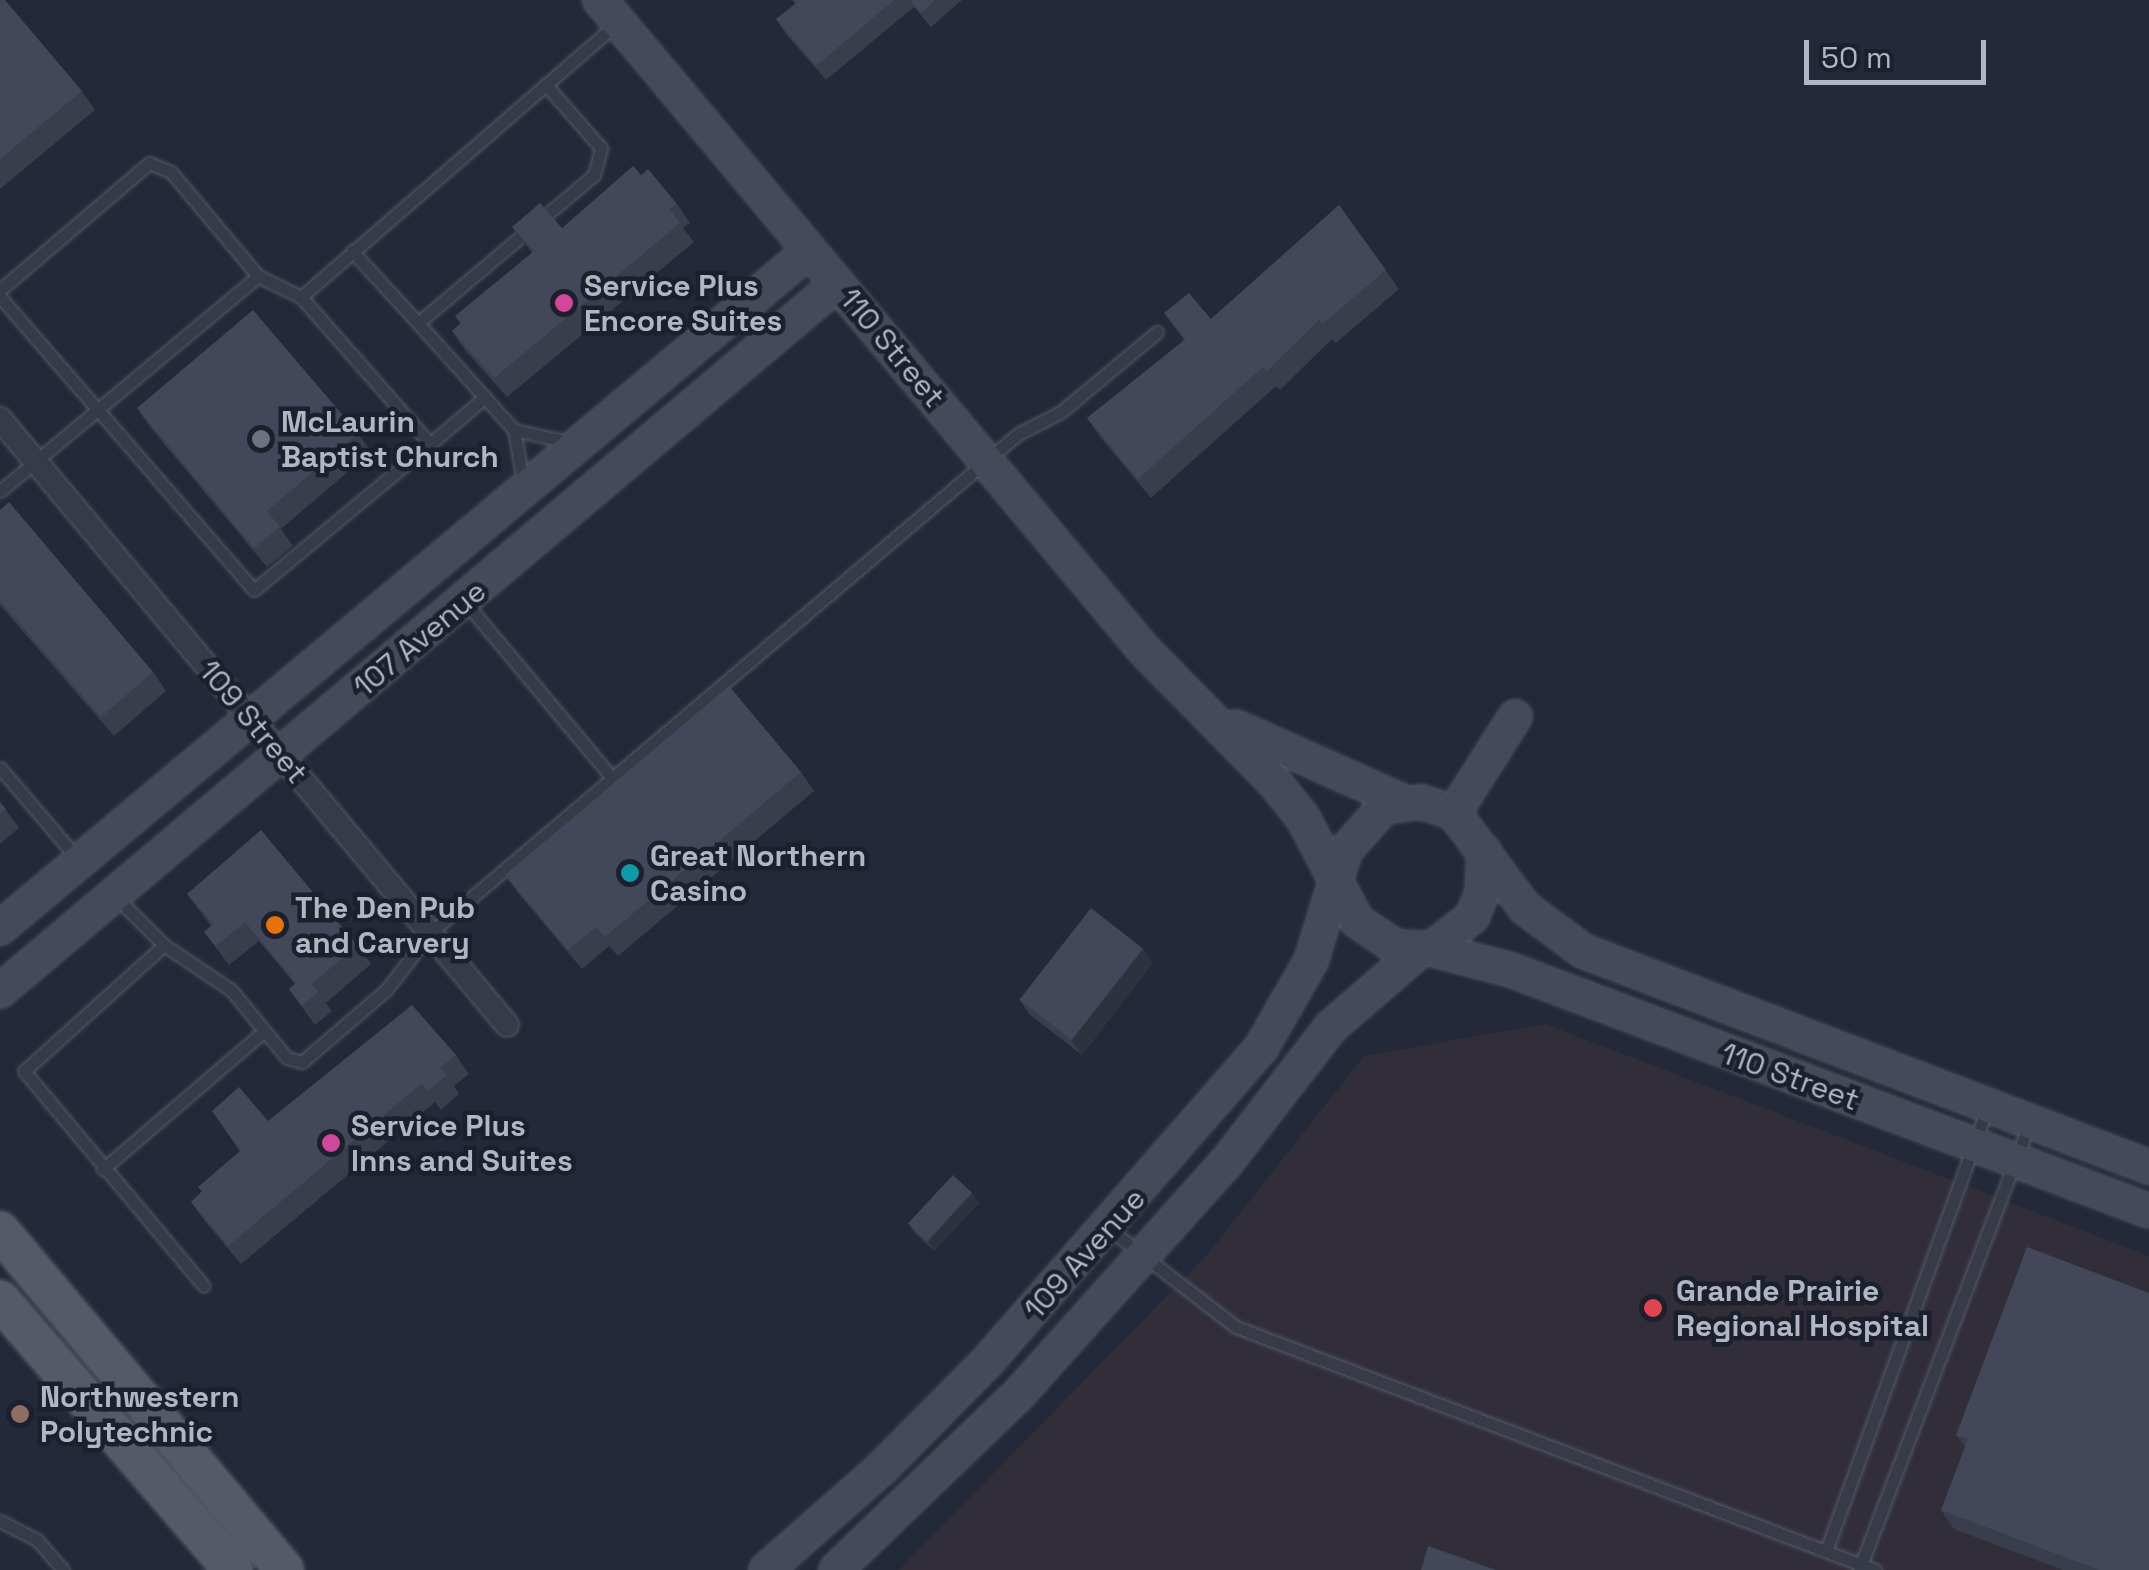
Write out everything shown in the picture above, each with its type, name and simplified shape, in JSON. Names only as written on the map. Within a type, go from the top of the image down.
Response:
[{"type":"main road","points":[[0,1231],[284,1570]]},
{"type":"main road","points":[[0,1300],[234,1570]]},
{"type":"street","name":"110 Street","points":[[609,11],[1186,695],[1303,818],[1337,887]]},
{"type":"street","name":"107 Avenue","points":[[0,928],[809,251]]},
{"type":"street","points":[[534,543],[577,487],[781,309],[809,251]]},
{"type":"street","name":"107 Avenue","points":[[0,991],[837,284]]},
{"type":"street","name":"109 Street","points":[[0,419],[507,1025]]},
{"type":"street","name":"110 Street","points":[[1186,695],[1254,738],[1404,802]]},
{"type":"street","points":[[1454,812],[1515,718]]},
{"type":"street","points":[[1404,802],[1454,812],[1484,852],[1482,894],[1472,916],[1424,951],[1374,936],[1337,887],[1354,834],[1384,807],[1404,802]]},
{"type":"street","name":"110 Street","points":[[1484,852],[1526,908],[1583,950],[2149,1166]]},
{"type":"street","name":"109 Avenue","points":[[766,1570],[908,1442],[1109,1229],[1282,1019],[1337,887]]},
{"type":"street","name":"110 Street","points":[[1424,951],[1523,974],[1657,1030],[2149,1211]]},
{"type":"street","name":"109 Avenue","points":[[836,1570],[1006,1408],[1144,1258],[1331,1028],[1424,951]]},
{"type":"lane","points":[[301,297],[546,85],[609,11]]},
{"type":"lane","points":[[418,324],[602,163],[601,148],[546,85]]},
{"type":"lane","points":[[430,444],[301,297],[258,276],[170,172],[150,163],[0,294],[94,411],[254,590],[430,444],[485,397]]},
{"type":"lane","points":[[352,251],[514,430],[525,489]]},
{"type":"lane","points":[[0,491],[258,276]]},
{"type":"lane","points":[[114,894],[164,944],[232,990],[287,1058],[302,1062],[386,990],[431,932],[987,460],[1061,412],[1158,332]]},
{"type":"lane","points":[[514,430],[578,444]]},
{"type":"lane","points":[[464,602],[612,778]]},
{"type":"lane","points":[[0,768],[80,862]]},
{"type":"lane","points":[[164,944],[24,1071],[204,1286]]},
{"type":"lane","points":[[103,1169],[264,1030]]},
{"type":"lane","points":[[1826,1551],[1989,1104]]},
{"type":"lane","points":[[1860,1567],[2031,1121]]},
{"type":"lane","points":[[1109,1229],[1236,1327],[1875,1570]]},
{"type":"lane","points":[[0,1521],[38,1540],[63,1570]]},
{"type":"shaded area","name":"Grande Prairie Regional Hospital","points":[[1545,1024],[2149,1256],[2149,1570],[899,1570],[1206,1256],[1364,1056]]},
{"type":"building","points":[[0,0],[5,0],[82,91],[0,159]]},
{"type":"building","points":[[794,0],[894,0],[816,66],[776,19],[797,3]]},
{"type":"building","points":[[910,0],[935,0],[921,13]]},
{"type":"building","name":"Service Plus Encore Suites","points":[[633,166],[641,175],[648,169],[677,204],[669,209],[680,223],[494,378],[452,331],[461,324],[455,316],[534,251],[512,227],[540,203],[562,228]]},
{"type":"building","points":[[1339,205],[1386,270],[1322,324],[1319,320],[1267,371],[1263,367],[1138,479],[1087,418],[1186,339],[1164,313],[1189,293],[1211,319]]},
{"type":"building","name":"McLaurin Baptist Church","points":[[253,310],[358,433],[267,511],[280,527],[254,548],[137,408]]},
{"type":"building","points":[[9,502],[153,672],[101,717],[0,601],[0,510]]},
{"type":"building","points":[[729,686],[801,772],[605,937],[596,927],[568,950],[505,875]]},
{"type":"building","name":"The Den Pub and Carvery","points":[[261,830],[357,945],[312,984],[318,992],[302,1006],[289,989],[296,983],[245,922],[216,946],[204,932],[213,924],[187,894]]},
{"type":"building","points":[[1091,908],[1143,949],[1072,1040],[1020,999]]},
{"type":"building","name":"Service Plus Inns and Suites","points":[[412,1005],[456,1055],[440,1068],[447,1075],[428,1091],[422,1083],[228,1246],[191,1202],[202,1192],[198,1187],[240,1151],[212,1111],[239,1087],[268,1121]]},
{"type":"building","points":[[953,1175],[972,1193],[927,1241],[908,1223]]},
{"type":"building","points":[[2027,1247],[2149,1293],[2149,1570],[2099,1570],[1941,1510],[1968,1439],[1956,1435]]},
{"type":"building","points":[[1428,1546],[1496,1570],[1421,1570]]},
{"type":"place","name":"Service Plus Encore Suites","points":[[564,303]]},
{"type":"place","name":"McLaurin Baptist Church","points":[[261,439]]},
{"type":"place","name":"Great Northern Casino","points":[[630,873]]},
{"type":"place","name":"The Den Pub and Carvery","points":[[275,925]]},
{"type":"place","name":"Service Plus Inns and Suites","points":[[331,1143]]},
{"type":"place","name":"Grande Prairie Regional Hospital","points":[[1653,1308]]},
{"type":"place","name":"Northwestern Polytechnic","points":[[20,1414]]}]
